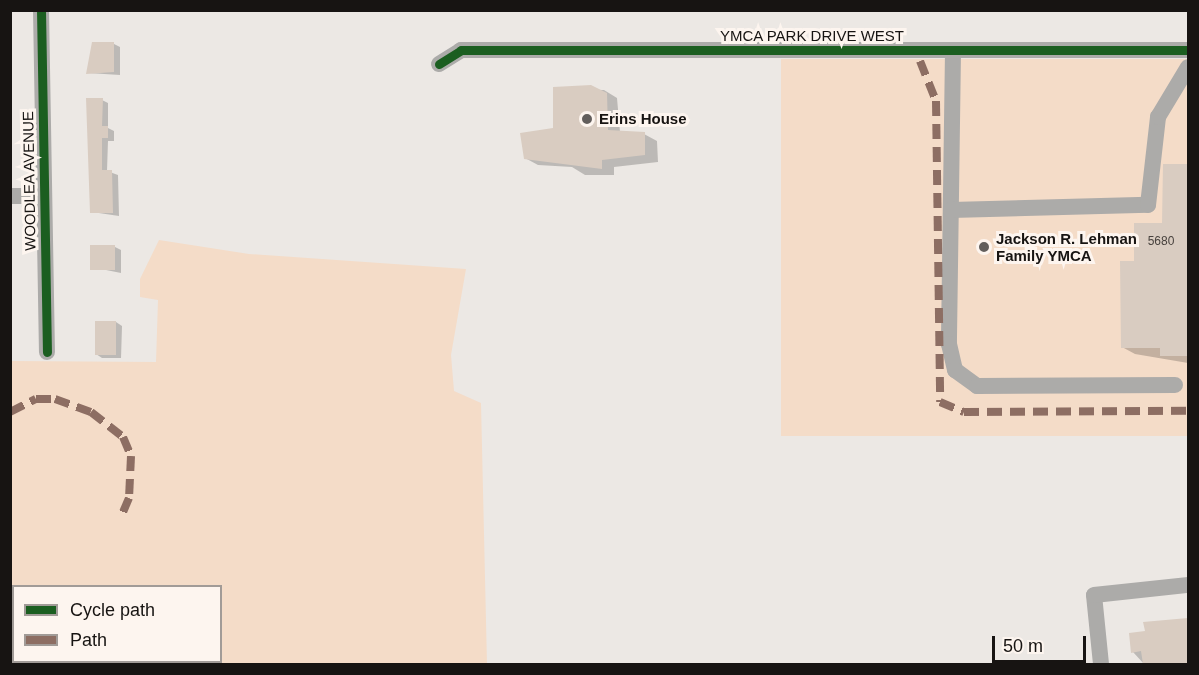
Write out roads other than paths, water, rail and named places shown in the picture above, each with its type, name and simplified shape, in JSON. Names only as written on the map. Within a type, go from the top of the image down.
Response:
[{"type":"street","name":"WOODLEA AVENUE","points":[[41,10],[47,352]]},
{"type":"street","name":"YMCA PARK DRIVE WEST","points":[[439,64],[461,50],[1188,50]]},
{"type":"street","points":[[953,51],[949,344],[962,378],[977,386],[1175,385]]},
{"type":"street","points":[[951,210],[1141,209],[1152,195],[1152,151],[1164,102],[1188,67]]},
{"type":"street","points":[[10,196],[44,196]]},
{"type":"street","points":[[1101,664],[1094,595],[1188,585]]},
{"type":"place","name":"Erins House","points":[[587,119]]},
{"type":"place","name":"Jackson R. Lehman Family YMCA","points":[[984,247]]}]
